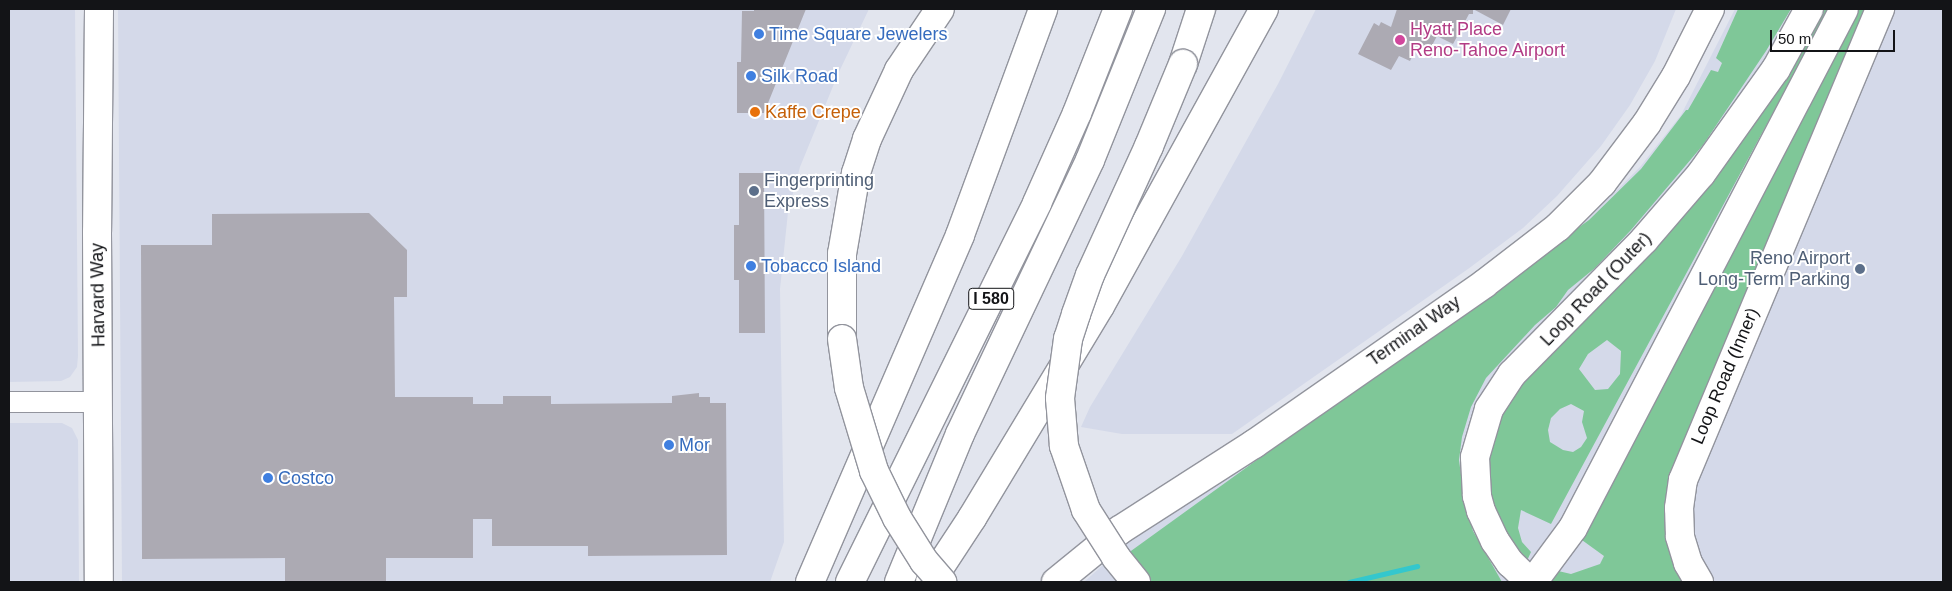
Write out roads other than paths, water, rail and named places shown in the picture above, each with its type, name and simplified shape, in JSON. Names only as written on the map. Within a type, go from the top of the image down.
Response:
[{"type":"main road","name":"Harvard Way","points":[[99,9],[97,232],[99,582]]},
{"type":"main road","points":[[940,9],[899,70],[867,139],[856,173],[842,254],[842,339],[849,388],[858,424],[874,471],[897,518],[924,561],[942,582]]},
{"type":"main road","points":[[810,582],[960,236],[1043,9]]},
{"type":"main road","name":"I 580","points":[[850,582],[1037,202],[1077,113],[1118,9]]},
{"type":"main road","name":"I 580","points":[[899,582],[960,434],[1090,160],[1151,9]]},
{"type":"main road","points":[[1136,582],[1116,557],[1086,510],[1064,446],[1060,398],[1068,339],[1090,275],[1149,146],[1183,64],[1201,9]]},
{"type":"main road","points":[[930,582],[972,518],[1104,299],[1264,9]]},
{"type":"main road","name":"Loop Road (Outer)","points":[[1532,582],[1516,570],[1495,541],[1481,511],[1477,496],[1476,457],[1489,410],[1512,374],[1644,240],[1701,174],[1770,77],[1809,9]]},
{"type":"main road","points":[[1532,582],[1573,528],[1844,9]]},
{"type":"main road","name":"Loop Road (Inner)","points":[[1699,582],[1688,563],[1680,536],[1678,508],[1685,474],[1880,9]]},
{"type":"main road","name":"Terminal Way","points":[[1056,582],[1120,530],[1254,444],[1484,284],[1558,226],[1602,183],[1647,123],[1676,76],[1708,11]]},
{"type":"street","points":[[9,402],[99,402]]},
{"type":"waterway","points":[[1349,582],[1417,566]]},
{"type":"place","name":"Time Square Jewelers","points":[[759,34]]},
{"type":"place","name":"Hyatt Place Reno-Tahoe Airport","points":[[1400,40]]},
{"type":"place","name":"Silk Road","points":[[751,76]]},
{"type":"place","name":"Kaffe Crepe","points":[[755,112]]},
{"type":"place","name":"Fingerprinting Express","points":[[754,191]]},
{"type":"place","name":"Tobacco Island","points":[[751,266]]},
{"type":"place","name":"Reno Airport Long-Term Parking","points":[[1860,269]]},
{"type":"place","name":"Mor","points":[[669,445]]},
{"type":"place","name":"Costco","points":[[268,478]]}]
